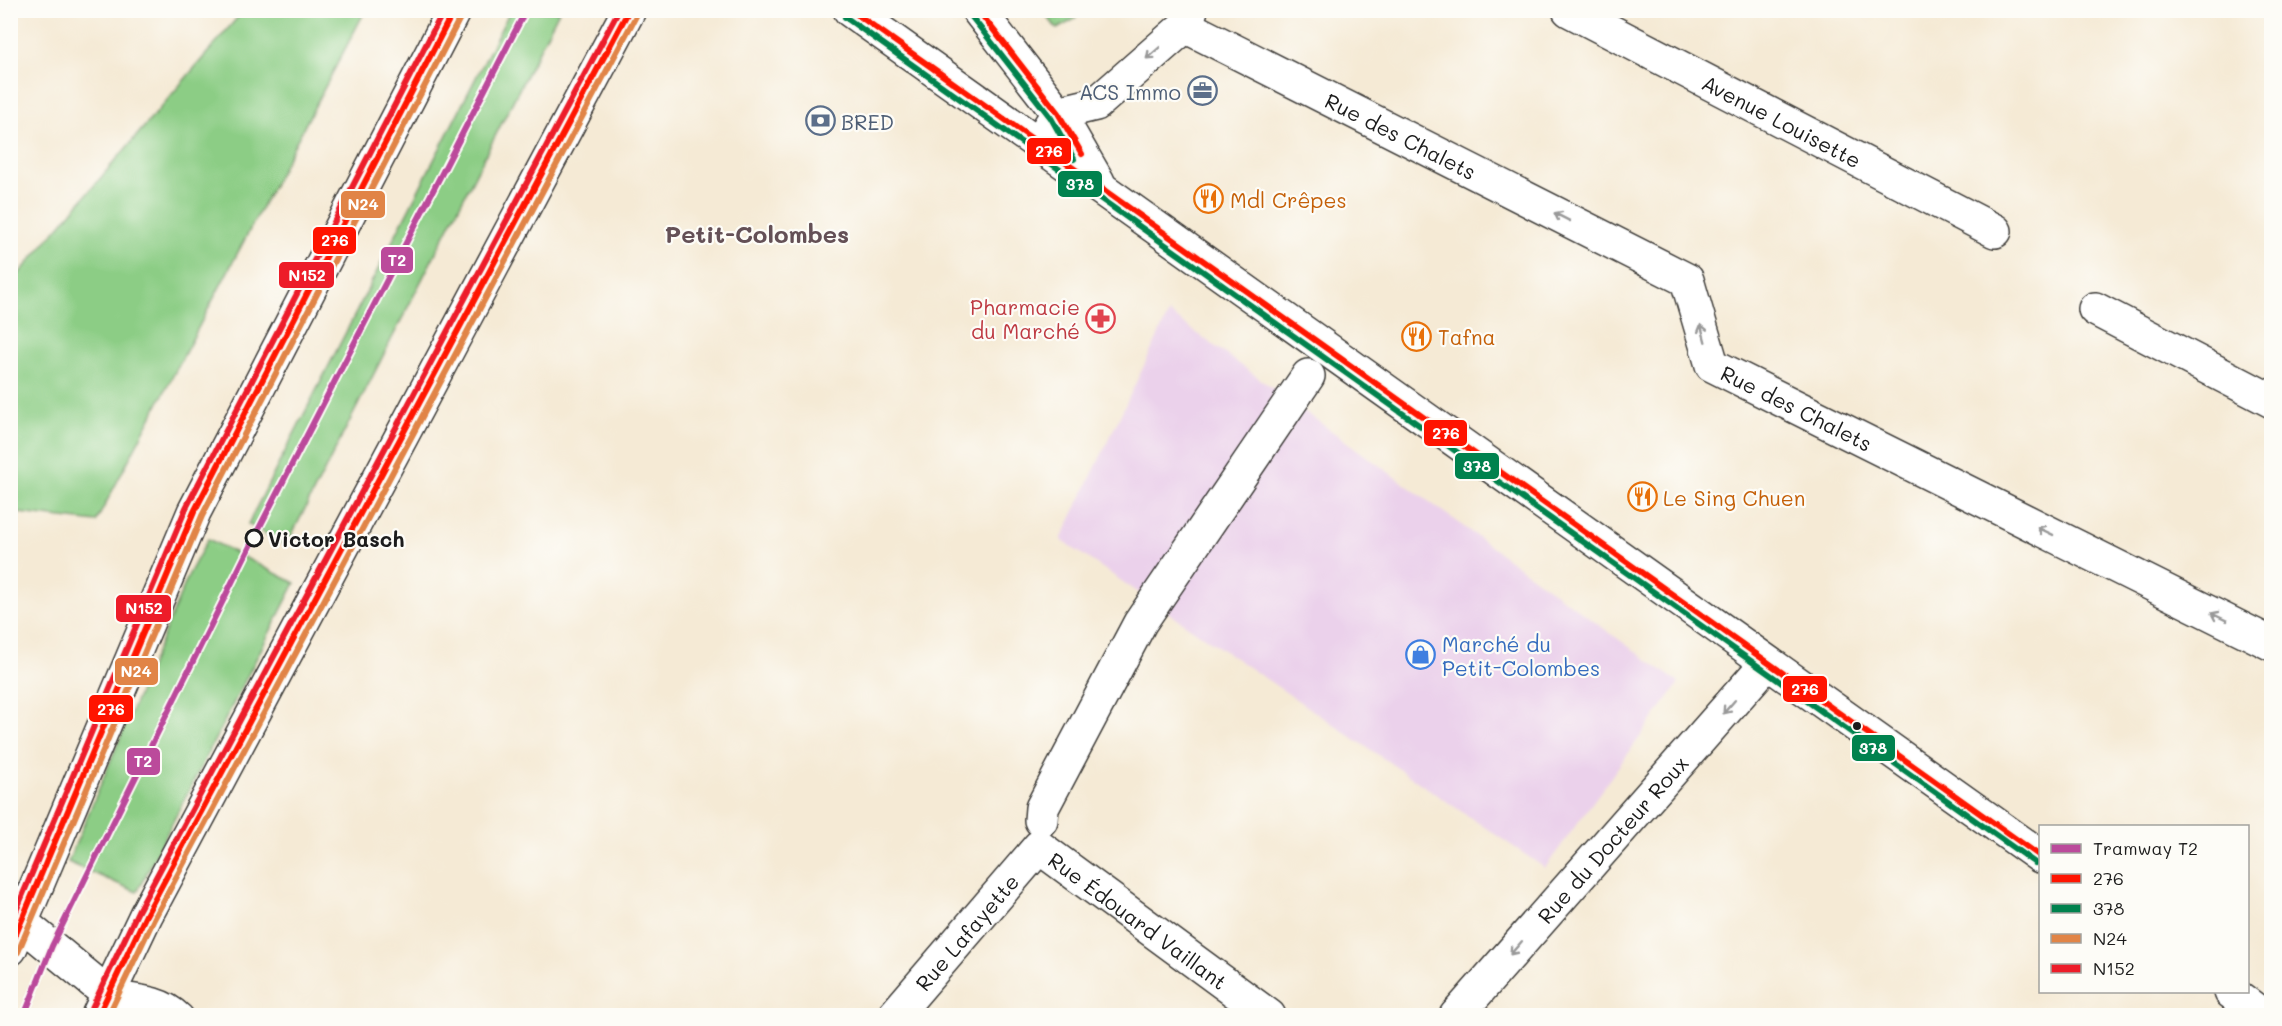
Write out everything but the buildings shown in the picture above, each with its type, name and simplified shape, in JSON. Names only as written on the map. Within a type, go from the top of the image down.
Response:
[{"type":"main road","points":[[136,1016],[103,1004],[14,930],[194,512],[454,10]]},
{"type":"main road","points":[[103,1004],[146,915],[629,10]]},
{"type":"main road","points":[[850,10],[2039,855]]},
{"type":"main road","points":[[978,10],[1058,113],[1103,191]]},
{"type":"main road","name":"Avenue Louisette","points":[[1569,10],[1995,231]]},
{"type":"main road","points":[[1039,145],[1058,113],[1096,104],[1188,18]]},
{"type":"main road","name":"Rue des Chalets","points":[[1188,18],[1687,280],[1712,365],[2271,644]]},
{"type":"main road","points":[[2095,309],[2271,401]]},
{"type":"main road","points":[[1040,834],[1041,808],[1140,623],[1308,376]]},
{"type":"main road","name":"Rue du Docteur Roux","points":[[1456,1016],[1767,663]]},
{"type":"main road","name":"Rue Lafayette","points":[[894,1016],[1040,834]]},
{"type":"main road","name":"Rue Édouard Vaillant","points":[[1040,834],[1269,1016]]},
{"type":"main road","points":[[2232,993],[2264,1016],[2271,998]]},
{"type":"lane","points":[[103,1004],[156,999],[174,1008],[181,1016]]},
{"type":"shaded area","points":[[1169,313],[1679,683],[1545,868],[1061,540]]},
{"type":"green space","points":[[243,11],[365,11],[96,522],[11,512],[11,283]]},
{"type":"green space","points":[[510,11],[559,11],[286,546],[248,524]]},
{"type":"green space","points":[[1043,11],[1079,11],[1075,19],[1057,29]]},
{"type":"green space","points":[[208,539],[295,583],[137,892],[68,862],[189,574]]},
{"type":"tram line","name":"T2","points":[[24,1016],[52,946],[254,538],[526,10]]},
{"type":"transit line","name":"N152","points":[[10,925],[186,508],[444,10]]},
{"type":"transit line","name":"276","points":[[10,948],[194,512],[454,10]]},
{"type":"transit line","name":"N152","points":[[90,1012],[138,911],[619,10]]},
{"type":"transit line","name":"276","points":[[98,1016],[146,915],[629,10]]},
{"type":"transit line","name":"276","points":[[851,10],[2039,855]]},
{"type":"transit line","name":"276","points":[[978,10],[1058,113],[1082,154]]},
{"type":"transit line","name":"N24","points":[[18,952],[202,516],[462,14]]},
{"type":"transit line","name":"N24","points":[[108,1016],[154,919],[637,14]]},
{"type":"transit line","name":"378","points":[[971,16],[1051,118],[1074,159]]},
{"type":"transit line","name":"378","points":[[845,17],[2035,863]]},
{"type":"place","name":"ACS Immo","points":[[1202,91]]},
{"type":"place","name":"BRED","points":[[820,121]]},
{"type":"place","name":"Mdl Crêpes","points":[[1209,199]]},
{"type":"place","name":"Pharmacie du Marché","points":[[1101,318]]},
{"type":"place","name":"Tafna","points":[[1417,336]]},
{"type":"place","name":"Le Sing Chuen","points":[[1642,497]]},
{"type":"place","name":"Victor Basch","points":[[254,538]]},
{"type":"place","name":"Marché du Petit-Colombes","points":[[1421,655]]},
{"type":"district","name":"Petit-Colombes","points":[[757,233]]}]
